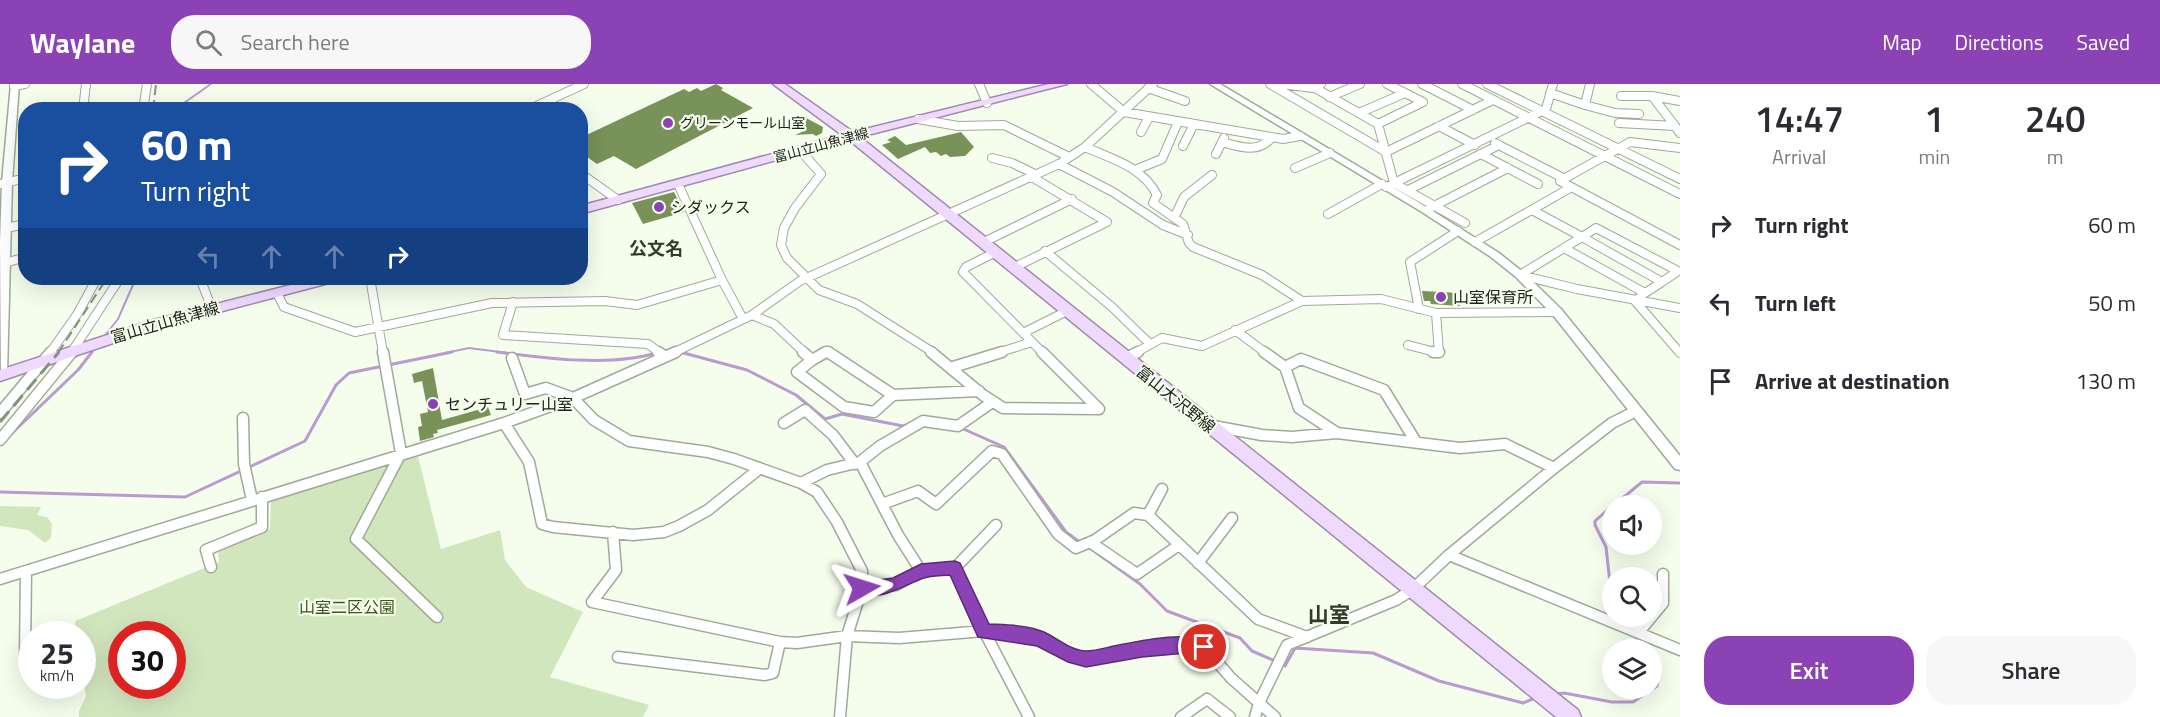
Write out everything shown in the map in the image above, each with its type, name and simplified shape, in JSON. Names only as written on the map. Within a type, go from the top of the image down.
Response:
[{"type":"main road","name":"富山大沢野線","points":[[778,84],[851,136],[950,215],[1571,717]]},
{"type":"main road","name":"富山立山魚津線","points":[[588,208],[851,136],[1062,84]]},
{"type":"main road","name":"富山立山魚津線","points":[[1,376],[74,350],[212,309],[307,285]]},
{"type":"street","points":[[3,88],[26,84]]},
{"type":"street","points":[[84,102],[86,84]]},
{"type":"street","points":[[144,102],[147,84]]},
{"type":"street","points":[[545,102],[584,84]]},
{"type":"street","points":[[979,84],[987,103]]},
{"type":"street","points":[[1091,84],[1124,112],[1283,139],[1300,136]]},
{"type":"street","points":[[1214,84],[1300,136],[1461,227],[1475,242],[1520,275],[1557,312],[1680,465]]},
{"type":"street","points":[[1270,84],[1386,152]]},
{"type":"street","points":[[1281,84],[1310,86],[1321,84]]},
{"type":"street","points":[[1329,97],[1360,84]]},
{"type":"street","points":[[1387,84],[1423,102]]},
{"type":"street","points":[[1422,84],[1473,110]]},
{"type":"street","points":[[1462,84],[1680,194]]},
{"type":"street","points":[[1490,84],[1680,179]]},
{"type":"street","points":[[1328,214],[1546,109],[1553,84]]},
{"type":"street","points":[[1585,105],[1590,84]]},
{"type":"street","points":[[1,376],[6,228],[3,183],[15,85]]},
{"type":"street","points":[[0,579],[504,423],[573,398],[747,317],[800,281],[1059,164],[1085,147],[1151,86],[1185,101]]},
{"type":"street","points":[[1310,86],[1378,124],[1386,152],[1387,185]]},
{"type":"street","points":[[1359,113],[1405,93]]},
{"type":"street","points":[[1550,93],[1615,113],[1639,114]]},
{"type":"street","points":[[1378,124],[1442,94]]},
{"type":"street","points":[[1621,96],[1652,96],[1680,101]]},
{"type":"street","points":[[1652,96],[1678,129]]},
{"type":"street","points":[[1386,152],[1493,100]]},
{"type":"street","points":[[1141,132],[1149,117]]},
{"type":"street","points":[[918,119],[958,126],[1004,125],[1069,157]]},
{"type":"street","points":[[1134,170],[1162,159],[1178,122]]},
{"type":"street","points":[[1619,123],[1678,129]]},
{"type":"street","points":[[1183,146],[1194,124]]},
{"type":"street","points":[[1439,126],[1475,145]]},
{"type":"street","points":[[1216,154],[1227,130]]},
{"type":"street","points":[[1222,142],[1259,150],[1268,145],[1272,137]]},
{"type":"street","points":[[1487,139],[1565,179]]},
{"type":"street","points":[[1680,148],[1636,141],[1617,148],[1560,181],[1680,245]]},
{"type":"street","points":[[1408,190],[1499,145]]},
{"type":"street","points":[[1085,147],[1134,170],[1155,189],[1157,195],[1153,203],[1183,224],[1193,247],[1243,264],[1277,282],[1302,301]]},
{"type":"street","points":[[800,150],[821,174],[785,224],[781,235],[781,244],[786,256],[795,268],[809,278],[821,292],[845,297],[908,336],[953,367],[992,403],[1003,408],[1099,409],[963,272],[990,247],[1072,199]]},
{"type":"street","points":[[1294,168],[1330,153]]},
{"type":"street","points":[[1481,154],[1538,184]]},
{"type":"street","points":[[992,158],[1012,163],[1107,222],[1015,267]]},
{"type":"street","points":[[1059,164],[1102,185],[1167,230],[1188,235]]},
{"type":"street","points":[[1430,208],[1508,168]]},
{"type":"street","points":[[1174,218],[1184,197],[1212,175]]},
{"type":"street","points":[[588,179],[618,200]]},
{"type":"street","points":[[3,183],[18,180]]},
{"type":"street","points":[[678,184],[722,280],[747,317],[774,324],[812,360]]},
{"type":"street","points":[[1387,185],[1408,190],[1430,208]]},
{"type":"street","points":[[1475,242],[1570,188]]},
{"type":"street","points":[[1532,210],[1662,282]]},
{"type":"street","points":[[6,228],[18,226]]},
{"type":"street","points":[[1419,309],[1410,262],[1461,227]]},
{"type":"street","points":[[1520,275],[1596,228],[1678,271],[1635,301]]},
{"type":"street","points":[[1564,248],[1646,293]]},
{"type":"street","points":[[1045,251],[1112,307],[1150,344]]},
{"type":"street","points":[[5,263],[18,259]]},
{"type":"street","points":[[1520,275],[1635,301],[1680,308]]},
{"type":"street","points":[[277,293],[284,307],[355,332],[472,306],[513,302],[605,301],[637,305],[722,280]]},
{"type":"street","points":[[0,412],[42,362],[78,313],[93,285]]},
{"type":"street","points":[[0,440],[33,404],[74,350],[116,285]]},
{"type":"street","points":[[203,285],[212,309]]},
{"type":"street","points":[[372,285],[381,328],[401,453],[356,539],[437,617]]},
{"type":"street","points":[[1126,358],[1162,338],[1202,346],[1302,301],[1381,299],[1437,313],[1557,312]]},
{"type":"street","points":[[1635,301],[1680,353]]},
{"type":"street","points":[[513,302],[502,335],[648,344],[664,356]]},
{"type":"street","points":[[1023,333],[1069,310]]},
{"type":"street","points":[[1408,345],[1439,353],[1437,313]]},
{"type":"street","points":[[1235,330],[1285,368],[1299,408],[1337,433]]},
{"type":"street","points":[[953,367],[1032,342]]},
{"type":"street","points":[[893,395],[874,412],[844,407],[797,372],[827,351],[893,395],[979,392]]},
{"type":"street","points":[[512,358],[525,394],[546,388],[573,398],[594,420],[629,441],[708,452],[734,459],[759,470],[801,483],[817,492],[837,522],[862,571],[862,588],[847,636],[840,717]]},
{"type":"street","points":[[1285,368],[1301,359],[1384,390],[1416,442]]},
{"type":"street","points":[[801,483],[828,470],[857,463],[880,446],[923,421],[958,426],[992,403]]},
{"type":"street","points":[[784,423],[804,410],[822,424],[846,449],[857,463],[921,571]]},
{"type":"street","points":[[1255,717],[1259,703],[1287,645],[1396,600],[1412,590],[1449,555],[1554,468],[1612,423],[1636,411]]},
{"type":"street","points":[[211,567],[207,549],[262,527],[257,498],[244,464],[243,418]]},
{"type":"street","points":[[504,423],[526,455],[531,471],[536,508],[542,524],[551,527],[651,534],[671,529],[693,519],[759,470]]},
{"type":"street","points":[[1208,425],[1262,435],[1292,437],[1337,433],[1460,448],[1505,444],[1554,468]]},
{"type":"street","points":[[882,504],[918,491],[936,504],[992,451],[1002,454],[1058,534],[1076,548],[1090,542],[1134,513],[1148,514],[1258,619],[1307,637]]},
{"type":"street","points":[[1148,514],[1162,489]]},
{"type":"street","points":[[1198,563],[1232,518]]},
{"type":"street","points":[[862,588],[896,585],[921,571],[955,567],[996,525]]},
{"type":"street","points":[[613,532],[616,570],[592,602],[780,642],[797,643],[847,636],[899,638],[984,631],[1013,633],[1040,639],[1074,657],[1086,659],[1142,649],[1187,645],[1204,647],[1231,678],[1275,717]]},
{"type":"street","points":[[1090,542],[1137,574],[1179,545]]},
{"type":"street","points":[[1449,555],[1680,650]]},
{"type":"street","points":[[955,567],[984,631],[1029,717]]},
{"type":"street","points":[[25,621],[26,571]]},
{"type":"street","points":[[1640,632],[1663,603],[1663,574]]},
{"type":"street","points":[[618,657],[765,675],[773,673],[780,642]]},
{"type":"street","points":[[1181,717],[1207,699],[1230,717]]},
{"type":"green space","name":"山室二区公園","points":[[418,456],[441,549],[500,530],[505,560],[526,587],[583,612],[550,677],[649,705],[643,717],[79,717],[85,699],[96,699],[96,621],[75,621],[219,562],[218,552],[222,547],[270,529],[271,500]]},
{"type":"green space","points":[[0,506],[41,507],[37,515],[47,517],[52,524],[51,538],[45,543],[28,530],[0,526]]},
{"type":"building","name":"グリーンモール山室","points":[[716,84],[723,88],[721,90],[753,108],[636,169],[614,156],[597,164],[588,158],[588,134],[684,89],[689,92],[697,88],[701,91]]},
{"type":"building","points":[[806,118],[823,127],[822,133],[816,136],[813,134],[795,135],[806,130],[796,124]]},
{"type":"building","points":[[961,132],[974,147],[965,156],[950,157],[946,154],[941,156],[936,152],[930,153],[925,147],[898,159],[882,145],[891,142],[887,140],[895,136],[906,145]]},
{"type":"building","name":"シダックス","points":[[674,192],[684,212],[643,224],[632,203]]},
{"type":"building","name":"山室保育所","points":[[1422,291],[1460,293],[1464,301],[1457,300],[1460,306],[1431,304],[1430,301],[1424,301]]},
{"type":"building","name":"センチュリー山室","points":[[433,368],[442,420],[488,407],[491,415],[437,430],[438,433],[433,434],[434,437],[420,441],[418,427],[422,426],[420,414],[428,412],[422,381],[414,383],[412,374]]},
{"type":"waterway","points":[[185,102],[211,84]]},
{"type":"waterway","points":[[103,338],[118,319],[133,285]]},
{"type":"waterway","points":[[91,353],[95,348]]},
{"type":"waterway","points":[[445,353],[469,348],[508,353]]},
{"type":"waterway","points":[[7,438],[78,370],[92,352]]},
{"type":"waterway","points":[[0,492],[185,497],[305,441],[336,385],[349,373],[452,352]]},
{"type":"waterway","points":[[497,352],[577,360],[618,360],[656,353]]},
{"type":"waterway","points":[[684,353],[680,352],[747,370],[796,395],[825,419],[842,414],[903,426],[909,424]]},
{"type":"waterway","points":[[959,427],[1004,447],[1066,532],[1081,543]]},
{"type":"waterway","points":[[1626,495],[1642,482],[1680,483]]},
{"type":"waterway","points":[[1602,515],[1595,521],[1602,539]]},
{"type":"waterway","points":[[1087,546],[1140,584],[1167,611],[1240,638],[1252,651],[1275,661]]},
{"type":"waterway","points":[[1607,555],[1608,567]]},
{"type":"waterway","points":[[1281,664],[1285,666],[1295,648],[1373,653],[1439,681],[1523,703],[1535,698]]},
{"type":"waterway","points":[[1557,694],[1564,693],[1612,702],[1633,702],[1638,699]]},
{"type":"railway","points":[[154,102],[156,84]]},
{"type":"railway","points":[[58,353],[102,285]]},
{"type":"railway","points":[[0,422],[59,352]]},
{"type":"place","name":"グリーンモール山室","points":[[668,123]]},
{"type":"place","name":"シダックス","points":[[659,207]]},
{"type":"place","name":"山室保育所","points":[[1441,297]]},
{"type":"place","name":"センチュリー山室","points":[[433,404]]},
{"type":"district","name":"公文名","points":[[656,249]]},
{"type":"district","name":"山室","points":[[1329,615]]},
{"type":"route","points":[[862,588],[896,585],[911,579],[921,571],[955,567],[984,631],[1013,633],[1040,639],[1074,657],[1086,659],[1142,649],[1187,645],[1204,647]]}]
